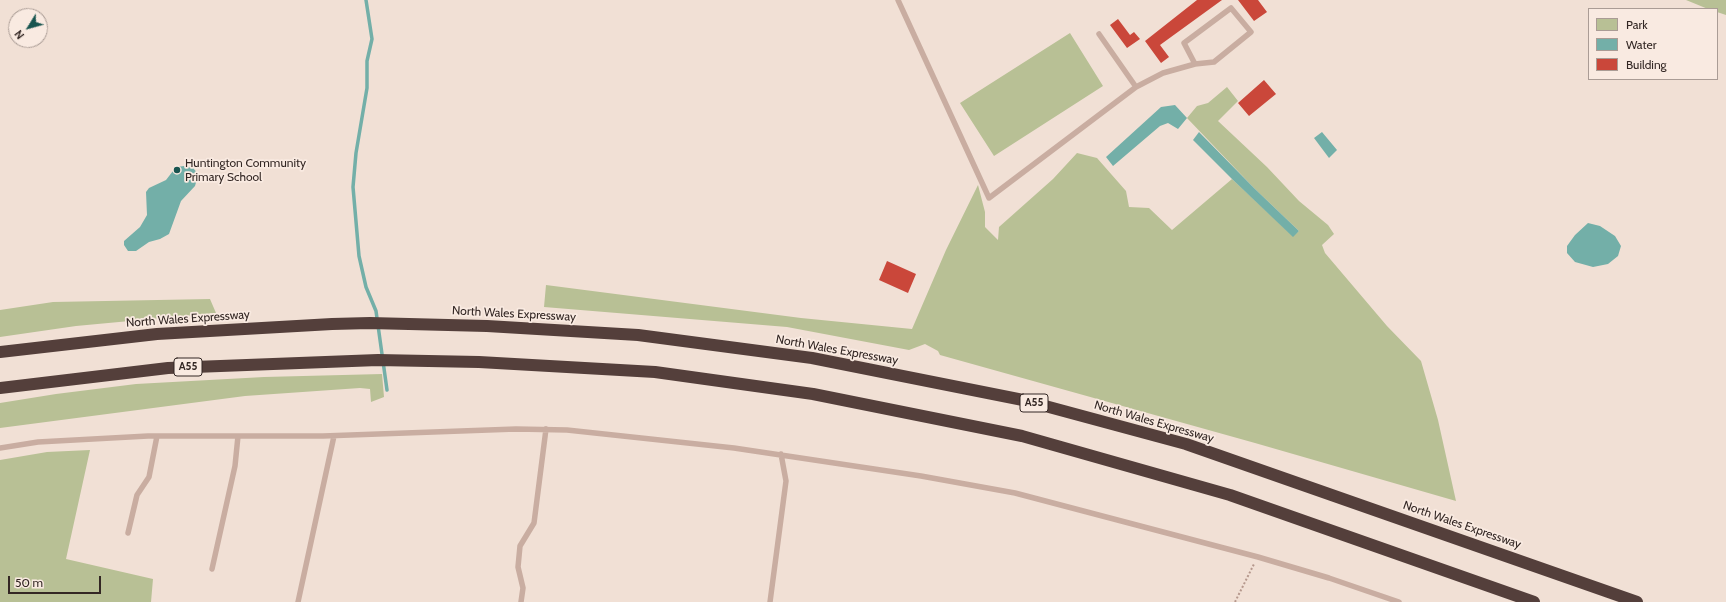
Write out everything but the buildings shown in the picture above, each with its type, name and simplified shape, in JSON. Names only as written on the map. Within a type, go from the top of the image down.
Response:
[{"type":"highway","name":"North Wales Expressway","points":[[0,352],[157,334],[370,323],[487,326],[638,335],[812,358],[1023,400],[1186,444],[1637,602]]},
{"type":"highway","name":"A55","points":[[0,388],[168,368],[378,360],[479,362],[654,372],[813,394],[1022,436],[1230,495],[1534,602]]},
{"type":"lane","points":[[898,0],[989,198],[1136,87],[1163,73],[1195,64],[1214,62],[1251,32],[1231,8],[1184,43],[1195,64]]},
{"type":"lane","points":[[1099,34],[1136,87]]},
{"type":"lane","points":[[521,602],[523,588],[518,567],[520,546],[534,523],[546,429]]},
{"type":"lane","points":[[0,448],[38,442],[157,436],[334,436],[546,429],[599,433],[780,454],[921,476],[1015,493],[1258,557],[1329,578],[1399,602]]},
{"type":"lane","points":[[128,532],[137,495],[148,477],[157,436]]},
{"type":"lane","points":[[212,569],[234,466],[238,436]]},
{"type":"lane","points":[[298,602],[334,436]]},
{"type":"lane","points":[[770,602],[786,481],[780,454]]},
{"type":"path","points":[[1235,602],[1258,557]]},
{"type":"green space","points":[[1686,0],[1726,0],[1726,15],[1718,12],[1718,8],[1706,8]]},
{"type":"green space","points":[[1070,33],[1103,86],[994,156],[960,103]]},
{"type":"green space","points":[[1227,87],[1238,101],[1218,121],[1267,167],[1299,201],[1328,225],[1334,234],[1322,245],[1325,253],[1387,326],[1421,361],[1438,420],[1456,501],[940,355],[938,351],[925,344],[909,350],[787,327],[544,307],[546,285],[801,318],[912,329],[946,250],[978,185],[985,212],[985,227],[998,240],[999,227],[1053,179],[1077,153],[1097,158],[1126,191],[1129,207],[1149,208],[1172,230],[1232,179],[1293,236],[1299,231],[1254,188],[1187,118],[1197,106],[1208,103]]},
{"type":"green space","points":[[210,299],[216,313],[76,326],[0,337],[0,310],[53,302]]},
{"type":"green space","points":[[382,374],[384,397],[371,402],[370,389],[360,388],[245,396],[0,428],[0,403],[56,394],[136,384],[264,377]]},
{"type":"green space","points":[[90,450],[66,559],[153,579],[151,602],[0,602],[0,460],[47,452]]},
{"type":"water","points":[[1175,105],[1187,118],[1178,129],[1168,123],[1160,126],[1113,166],[1106,157],[1161,107]]},
{"type":"water","points":[[1199,132],[1299,231],[1293,237],[1193,140]]},
{"type":"water","points":[[1322,132],[1337,150],[1329,158],[1314,138]]},
{"type":"water","points":[[184,166],[193,168],[201,177],[197,179],[195,186],[181,201],[169,234],[160,239],[149,242],[136,251],[128,251],[124,245],[124,241],[140,227],[147,215],[146,192],[149,188],[166,180],[176,167]]},
{"type":"water","points":[[1588,223],[1600,226],[1615,236],[1621,246],[1618,256],[1608,264],[1593,267],[1575,262],[1567,253],[1567,246],[1575,235]]},
{"type":"waterway","points":[[366,0],[372,39],[367,61],[367,88],[356,153],[353,187],[359,256],[366,287],[376,311],[387,390]]},
{"type":"place","name":"Huntington Community Primary School","points":[[177,170]]}]
